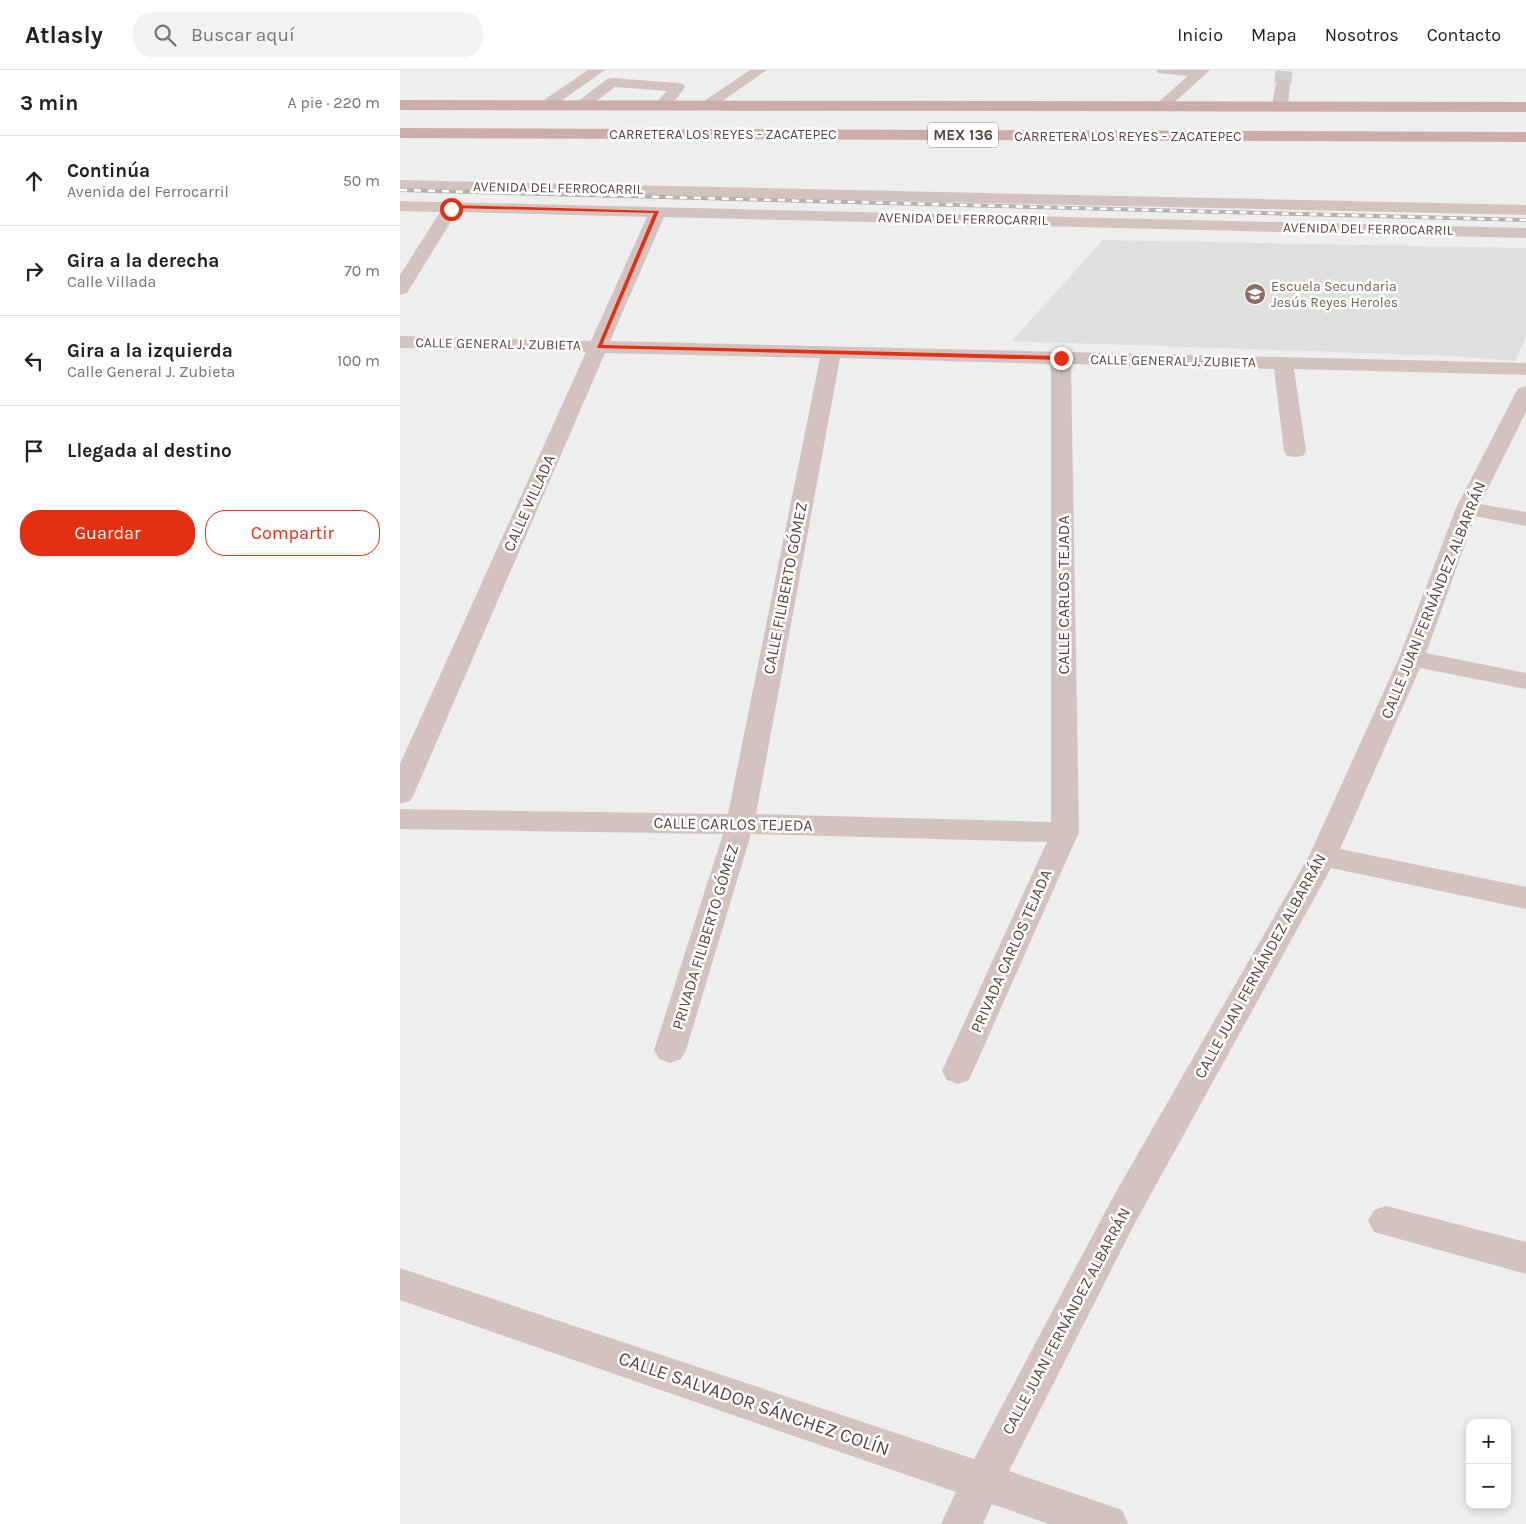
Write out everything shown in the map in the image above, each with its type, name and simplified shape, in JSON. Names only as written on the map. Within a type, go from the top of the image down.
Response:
[{"type":"main road","name":"CARRETERA LOS REYES - ZACATEPEC","points":[[400,105],[1526,107]]},
{"type":"main road","name":"CARRETERA LOS REYES - ZACATEPEC","points":[[400,134],[1526,137]]},
{"type":"street","points":[[546,105],[598,70]]},
{"type":"street","points":[[706,106],[760,70]]},
{"type":"street","points":[[1163,70],[1202,71]]},
{"type":"street","points":[[1162,106],[1202,71]]},
{"type":"street","points":[[1280,106],[1283,75]]},
{"type":"street","points":[[582,105],[612,82],[678,87],[661,106]]},
{"type":"street","name":"AVENIDA DEL FERROCARRIL","points":[[400,184],[1526,210]]},
{"type":"street","name":"AVENIDA DEL FERROCARRIL","points":[[400,206],[1526,233]]},
{"type":"street","points":[[400,289],[452,207]]},
{"type":"street","name":"CALLE VILLADA","points":[[400,794],[658,212]]},
{"type":"street","name":"CALLE GENERAL J. ZUBIETA","points":[[400,342],[1526,369]]},
{"type":"street","name":"CALLE FILIBERTO GÓMEZ","points":[[740,824],[831,352]]},
{"type":"street","name":"CALLE CARLOS TEJADA","points":[[1061,358],[1065,832]]},
{"type":"street","points":[[1283,363],[1295,451]]},
{"type":"street","name":"CALLE JUAN FERNÁNDEZ ALBARRÁN","points":[[961,1524],[1124,1210],[1323,856],[1412,658],[1467,508],[1524,400]]},
{"type":"street","points":[[1467,508],[1526,519]]},
{"type":"street","points":[[1412,658],[1526,681]]},
{"type":"street","name":"CALLE CARLOS TEJEDA","points":[[400,819],[740,824],[1065,832]]},
{"type":"street","name":"PRIVADA FILIBERTO GÓMEZ","points":[[670,1050],[740,824]]},
{"type":"street","name":"PRIVADA CARLOS TEJADA","points":[[958,1071],[1065,832]]},
{"type":"street","points":[[1323,856],[1526,898]]},
{"type":"street","points":[[1386,1221],[1526,1258]]},
{"type":"street","name":"CALLE SALVADOR SÁNCHEZ COLÍN","points":[[400,1284],[1108,1524]]},
{"type":"shaded area","name":"Escuela Secundaria Jesús Reyes Heroles","points":[[1103,240],[1526,248],[1526,337],[1515,361],[1452,356],[1012,341]]},
{"type":"tunnel","points":[[1283,83],[1284,71]]},
{"type":"railway","points":[[400,190],[1526,220]]},
{"type":"place","name":"Escuela Secundaria Jesús Reyes Heroles","points":[[1255,294]]},
{"type":"route","points":[[451,209],[452,207],[658,212],[599,346],[1061,358]]}]
